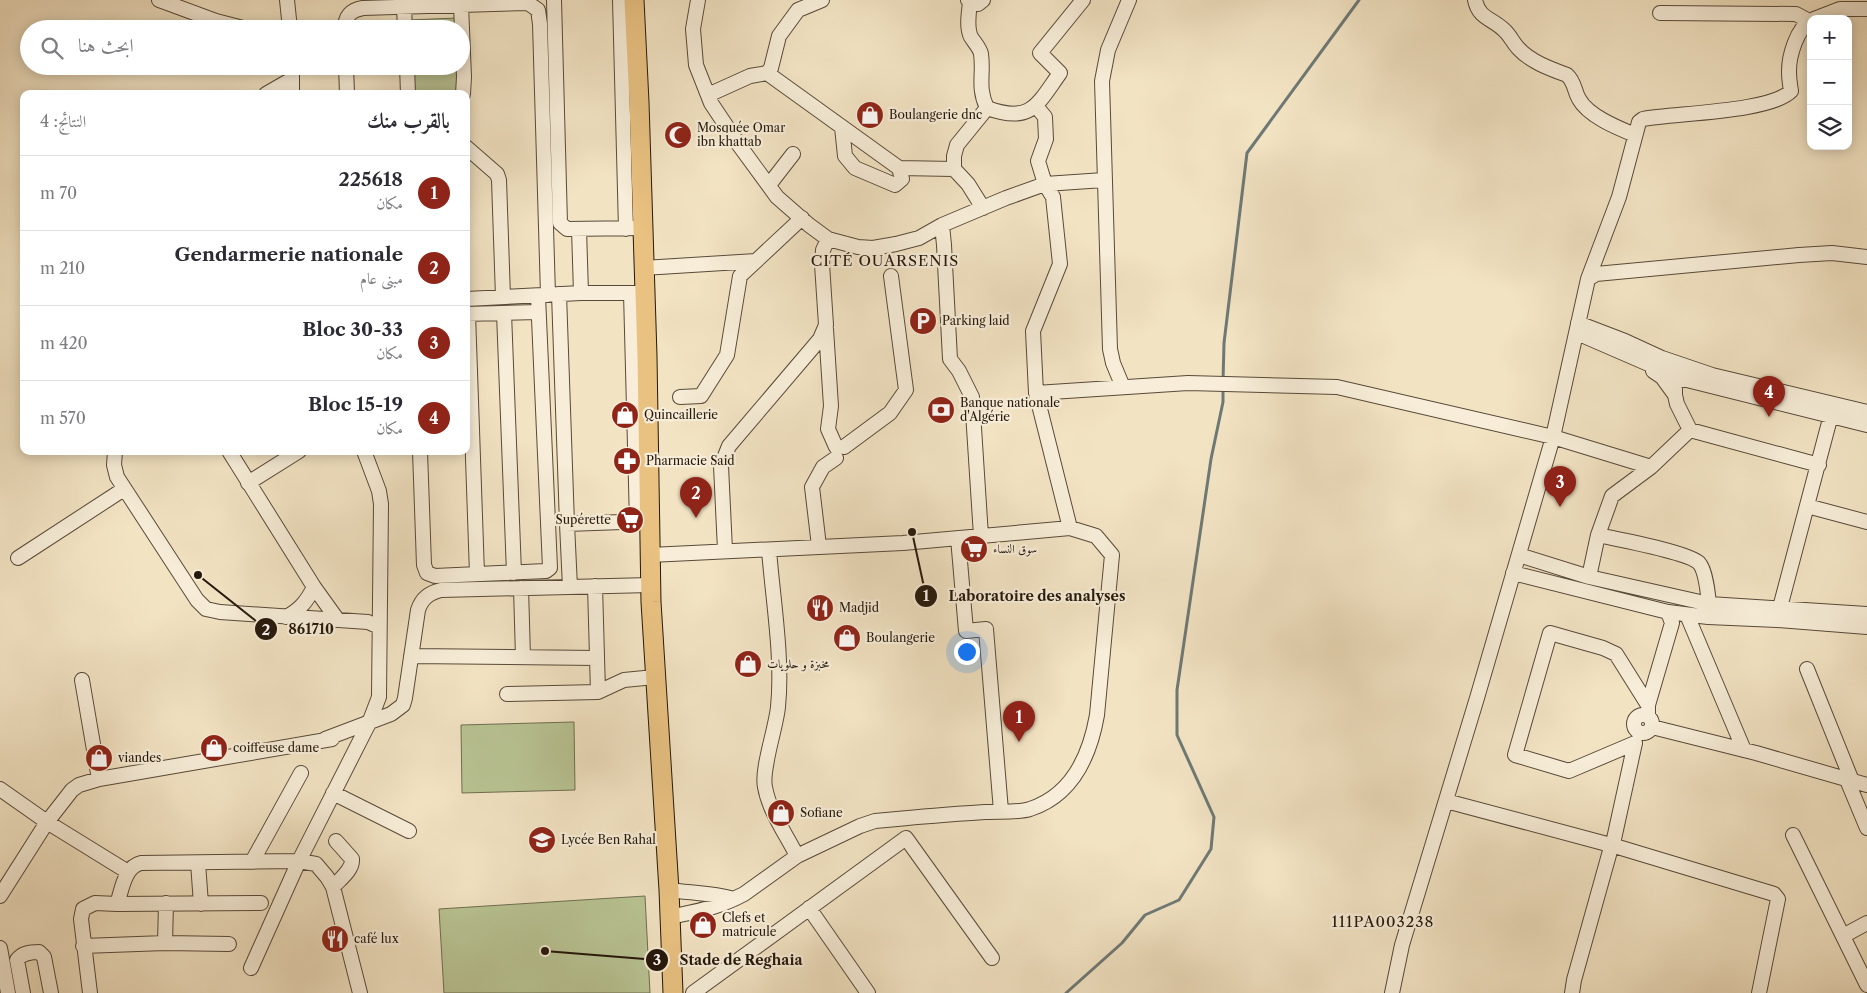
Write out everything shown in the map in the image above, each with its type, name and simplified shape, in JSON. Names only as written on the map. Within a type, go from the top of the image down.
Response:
[{"type":"main road","points":[[634,0],[639,102],[634,228],[643,268],[637,293],[647,356],[643,521],[650,555],[673,993]]},
{"type":"street","points":[[159,0],[211,20]]},
{"type":"street","points":[[287,0],[289,20]]},
{"type":"street","points":[[554,0],[559,220],[561,226],[567,229],[634,228],[620,0]]},
{"type":"street","points":[[698,0],[693,29],[696,65],[711,103],[739,145],[778,197],[828,239],[858,247],[873,248],[919,238],[942,225],[1045,184],[1104,180]]},
{"type":"street","points":[[708,95],[750,76],[766,73],[771,68],[779,36],[798,10],[822,0]]},
{"type":"street","points":[[1123,386],[1110,354],[1102,92],[1103,71],[1108,50],[1129,0]]},
{"type":"street","points":[[1475,0],[1477,9],[1504,30],[1521,51],[1532,59],[1571,78],[1579,100],[1586,107],[1611,125],[1635,135]]},
{"type":"street","points":[[974,1],[968,23],[970,35],[981,52],[980,88],[988,108],[998,112],[1018,114],[1027,112],[1036,106],[1060,73],[1040,53],[1079,1]]},
{"type":"street","points":[[346,20],[355,9],[528,4],[538,10],[540,24],[548,295],[567,524],[570,587]]},
{"type":"street","points":[[461,5],[462,20]]},
{"type":"street","points":[[404,8],[405,20]]},
{"type":"street","points":[[1824,15],[1840,9],[1867,9]]},
{"type":"street","points":[[1660,13],[1796,14],[1807,18]]},
{"type":"street","points":[[1392,993],[1402,945],[1553,437],[1583,295],[1619,197],[1639,122],[1643,119],[1673,114],[1749,107],[1770,103],[1785,97],[1791,91],[1790,62],[1802,28],[1807,24]]},
{"type":"street","points":[[766,73],[899,168],[954,168]]},
{"type":"street","points":[[271,90],[290,75]]},
{"type":"street","points":[[292,75],[292,90]]},
{"type":"street","points":[[346,75],[347,90]]},
{"type":"street","points":[[407,75],[408,90]]},
{"type":"street","points":[[463,90],[464,75]]},
{"type":"street","points":[[1036,106],[1045,118],[1046,139],[1038,161],[1045,184],[1053,197],[1060,264],[1033,331],[1036,393],[1070,528]]},
{"type":"street","points":[[983,208],[968,184],[954,168],[954,156],[957,144],[988,108]]},
{"type":"street","points":[[842,127],[844,156],[855,168],[895,185],[902,179],[899,168]]},
{"type":"street","points":[[470,150],[497,174],[499,180],[503,297]]},
{"type":"street","points":[[769,185],[793,154]]},
{"type":"street","points":[[680,397],[701,396],[727,355],[740,276],[802,218]]},
{"type":"street","points":[[942,225],[950,359],[959,371],[972,397],[981,536]]},
{"type":"street","points":[[580,229],[581,293]]},
{"type":"street","points":[[828,239],[823,250],[822,264],[831,406],[828,428],[839,451]]},
{"type":"street","points":[[1588,279],[1596,274],[1800,255],[1832,253],[1867,257]]},
{"type":"street","points":[[643,268],[756,261]]},
{"type":"street","points":[[819,546],[812,487],[823,467],[839,451],[890,413],[906,390],[890,276]]},
{"type":"street","points":[[470,299],[581,293],[637,293]]},
{"type":"street","points":[[420,455],[425,569],[427,573],[435,576],[514,573],[546,571],[550,568],[538,312],[548,295]]},
{"type":"street","points":[[470,314],[538,312]]},
{"type":"street","points":[[504,313],[514,573]]},
{"type":"street","points":[[725,550],[721,466],[730,446],[820,340],[826,325]]},
{"type":"street","points":[[1577,328],[1634,358],[1683,379],[1867,425]]},
{"type":"street","points":[[1577,328],[1625,341],[1662,358],[1712,375],[1867,412]]},
{"type":"street","points":[[1634,358],[1662,377],[1675,395]]},
{"type":"street","points":[[1683,379],[1675,383],[1676,404],[1690,430],[1818,465]]},
{"type":"street","points":[[1036,393],[1188,383],[1322,385],[1352,389],[1553,437],[1651,467]]},
{"type":"street","points":[[470,401],[476,574]]},
{"type":"street","points":[[1779,614],[1831,415]]},
{"type":"street","points":[[1589,577],[1598,535],[1612,496],[1651,467],[1690,430]]},
{"type":"street","points":[[115,455],[115,472],[124,489],[197,600],[206,609],[220,612],[368,622],[379,627]]},
{"type":"street","points":[[231,455],[314,588],[337,619]]},
{"type":"street","points":[[248,483],[294,455]]},
{"type":"street","points":[[251,968],[298,861],[369,722],[379,697],[381,504],[379,491],[366,455]]},
{"type":"street","points":[[18,558],[124,489]]},
{"type":"street","points":[[1807,506],[1867,522]]},
{"type":"street","points":[[567,524],[643,521]]},
{"type":"street","points":[[650,555],[903,543],[1070,528],[1096,536],[1112,555],[1094,736],[1084,762],[1074,779],[1059,794],[1029,810],[876,821],[860,826],[797,856],[744,894],[734,899],[717,907],[670,917]]},
{"type":"street","points":[[1598,535],[1680,554],[1698,563],[1705,578],[1710,604]]},
{"type":"street","points":[[958,538],[966,631],[986,629],[1001,811]]},
{"type":"street","points":[[769,550],[779,671],[778,700],[764,784],[768,800],[797,856]]},
{"type":"street","points":[[1519,555],[1589,577],[1710,604],[1867,628]]},
{"type":"street","points":[[1513,573],[1668,612],[1687,615],[1867,614]]},
{"type":"street","points":[[0,896],[47,822],[72,790],[79,785],[325,739],[391,714],[403,705],[418,610],[426,596],[433,592],[441,590],[651,585]]},
{"type":"street","points":[[595,586],[598,692]]},
{"type":"street","points":[[286,617],[296,612],[304,604],[314,588]]},
{"type":"street","points":[[521,588],[523,657]]},
{"type":"street","points":[[1572,993],[1672,623],[1668,612]]},
{"type":"street","points":[[1687,615],[1744,750]]},
{"type":"street","points":[[1645,725],[1616,654],[1603,648],[1550,633],[1515,755],[1536,763],[1569,771],[1645,725],[1744,750],[1867,785]]},
{"type":"street","points":[[411,656],[597,658]]},
{"type":"street","points":[[1807,669],[1867,828]]},
{"type":"street","points":[[507,694],[598,692],[624,680],[655,677]]},
{"type":"street","points":[[82,680],[99,780]]},
{"type":"street","points":[[325,739],[346,742],[355,748]]},
{"type":"street","points":[[253,860],[301,773]]},
{"type":"street","points":[[0,789],[47,822],[128,872]]},
{"type":"street","points":[[333,793],[409,831]]},
{"type":"street","points":[[1446,801],[1612,845],[1774,894],[1778,900],[1759,993]]},
{"type":"street","points":[[1794,835],[1867,985]]},
{"type":"street","points":[[693,993],[906,838],[992,958]]},
{"type":"street","points":[[333,887],[351,868],[353,863],[352,859],[336,841]]},
{"type":"street","points":[[117,904],[128,872],[133,866],[141,863],[198,863],[253,860],[298,861],[316,864],[333,887],[360,993]]},
{"type":"street","points":[[198,863],[201,904]]},
{"type":"street","points":[[669,890],[717,894],[734,899]]},
{"type":"street","points":[[90,993],[83,946],[81,919],[83,909],[95,903],[260,903]]},
{"type":"street","points":[[165,943],[166,903]]},
{"type":"street","points":[[808,908],[868,993]]},
{"type":"street","points":[[1843,936],[1867,923]]},
{"type":"street","points":[[83,946],[165,943],[230,944]]},
{"type":"street","points":[[0,948],[8,993]]},
{"type":"street","points":[[23,993],[17,960],[21,955],[32,952],[39,952],[44,957],[51,993]]},
{"type":"green space","points":[[457,18],[457,20],[409,20]]},
{"type":"green space","points":[[411,75],[459,75],[460,90],[412,90]]},
{"type":"green space","points":[[574,722],[575,790],[462,793],[461,725]]},
{"type":"green space","points":[[645,896],[650,993],[444,993],[439,909]]},
{"type":"waterway","points":[[1223,381],[1224,343],[1247,153],[1359,0]]},
{"type":"waterway","points":[[1066,993],[1122,943],[1145,915],[1179,900],[1211,849],[1214,817],[1177,735],[1177,690],[1211,459],[1223,402],[1223,388]]},
{"type":"place","name":"Boulangerie dnc","points":[[870,115]]},
{"type":"place","name":"Mosquée Omar ibn khattab","points":[[678,135]]},
{"type":"place","name":"Parking laid","points":[[923,321]]},
{"type":"place","name":"Banque nationale d'Algérie","points":[[941,410]]},
{"type":"place","name":"Quincaillerie","points":[[625,415]]},
{"type":"place","name":"Bloc 15-19","points":[[1769,417]]},
{"type":"place","name":"Pharmacie Said","points":[[627,461]]},
{"type":"place","name":"Bloc 30-33","points":[[1560,507]]},
{"type":"place","name":"Gendarmerie nationale","points":[[696,518]]},
{"type":"place","name":"Supérette","points":[[630,520]]},
{"type":"place","name":"Laboratoire des analyses","points":[[912,532]]},
{"type":"place","name":"سوق النساء","points":[[974,549]]},
{"type":"place","name":"861710","points":[[198,575]]},
{"type":"place","name":"Madjid","points":[[820,608]]},
{"type":"place","name":"Boulangerie","points":[[847,638]]},
{"type":"place","name":"مخبزة و حلويات","points":[[748,664]]},
{"type":"place","name":"225618","points":[[1019,742]]},
{"type":"place","name":"coiffeuse dame","points":[[214,748]]},
{"type":"place","name":"viandes","points":[[99,758]]},
{"type":"place","name":"Sofiane","points":[[781,813]]},
{"type":"place","name":"Lycée Ben Rahal","points":[[542,840]]},
{"type":"place","name":"Clefs et matricule","points":[[703,925]]},
{"type":"place","name":"café lux","points":[[335,939]]},
{"type":"place","name":"Stade de Reghaia","points":[[545,951]]},
{"type":"district","name":"CITÉ OUARSENIS","points":[[885,261]]},
{"type":"district","name":"111PA003238","points":[[1383,922]]}]
